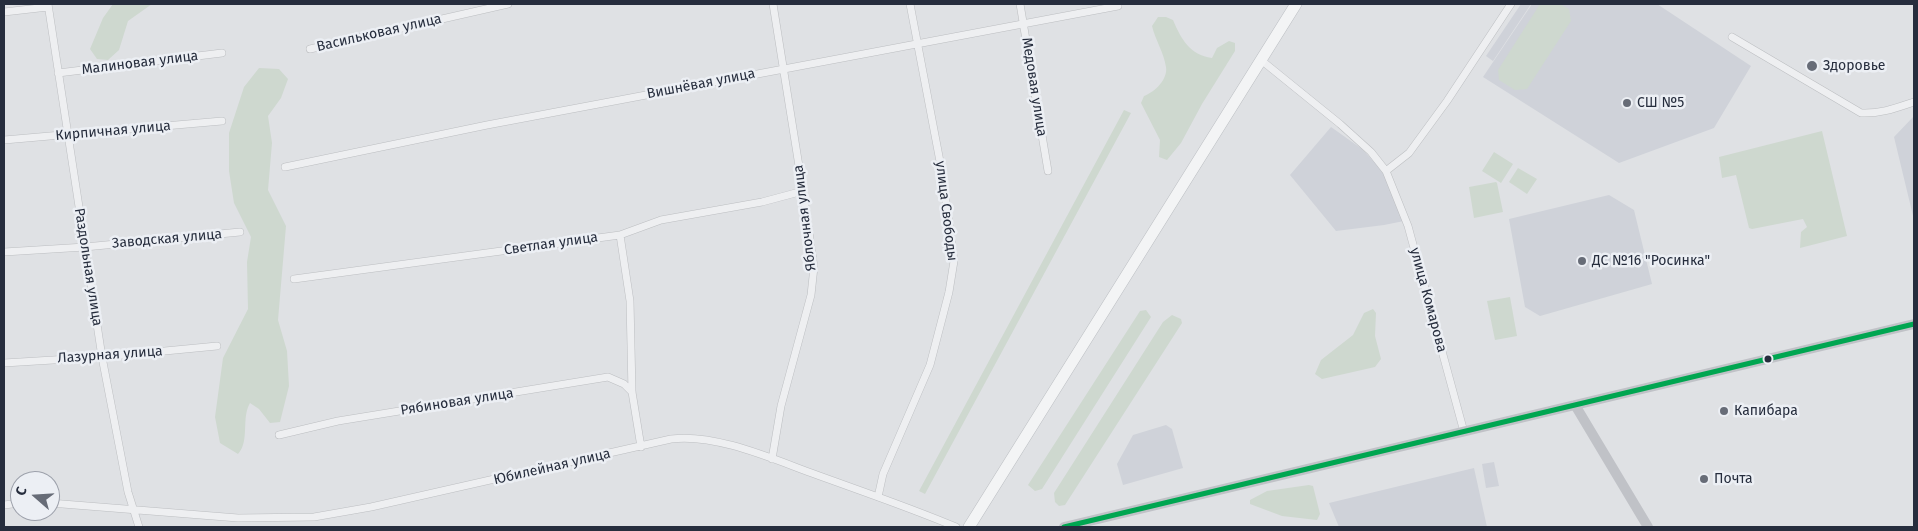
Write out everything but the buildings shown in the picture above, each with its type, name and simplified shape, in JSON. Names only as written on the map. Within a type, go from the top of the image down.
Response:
[{"type":"main road","points":[[969,527],[1296,4]]},
{"type":"main road","points":[[1064,527],[1914,324]]},
{"type":"main road","points":[[1576,405],[1648,527]]},
{"type":"street","name":"Васильковая улица","points":[[310,49],[508,4]]},
{"type":"street","name":"Яблочная улица","points":[[772,459],[781,406],[812,295],[814,267],[773,4]]},
{"type":"street","name":"улица Свободы","points":[[878,497],[883,474],[930,365],[949,292],[954,261],[942,172],[910,4]]},
{"type":"street","name":"Медовая улица","points":[[1020,4],[1048,171]]},
{"type":"street","points":[[1386,170],[1409,153],[1447,101],[1511,4]]},
{"type":"street","points":[[4,12],[48,6]]},
{"type":"street","name":"Раздольная улица","points":[[48,6],[102,357],[128,492],[139,527]]},
{"type":"street","name":"Вишнёвая улица","points":[[285,167],[487,125],[1118,6]]},
{"type":"street","points":[[1732,37],[1861,113],[1872,114],[1888,111],[1914,102]]},
{"type":"street","name":"Малиновая улица","points":[[58,73],[222,53]]},
{"type":"street","name":"улица Комарова","points":[[1261,60],[1340,124],[1371,152],[1386,170],[1408,226],[1464,432]]},
{"type":"street","name":"Кирпичная улица","points":[[4,140],[68,136],[222,121]]},
{"type":"street","name":"Светлая улица","points":[[294,278],[620,235],[661,220],[762,202],[803,192]]},
{"type":"street","name":"Заводская улица","points":[[4,252],[85,247],[240,232]]},
{"type":"street","points":[[620,235],[630,300],[632,392],[641,447]]},
{"type":"street","name":"Лазурная улица","points":[[4,363],[102,357],[217,346]]},
{"type":"street","name":"Рябиновая улица","points":[[279,435],[338,422],[608,377],[624,384],[632,392]]},
{"type":"street","name":"Юбилейная улица","points":[[60,504],[238,518],[314,517],[371,507],[671,439],[703,438],[772,459],[919,511],[956,527]]},
{"type":"shaded area","points":[[113,4],[152,4],[128,21],[119,50],[108,60],[97,59],[90,49],[103,18]]},
{"type":"shaded area","points":[[1521,4],[1531,4],[1493,61],[1486,56]]},
{"type":"shaded area","name":"СШ №5","points":[[1532,4],[1657,4],[1751,66],[1714,128],[1619,163],[1483,77]]},
{"type":"shaded area","points":[[1540,4],[1560,4],[1569,9],[1571,21],[1527,89],[1515,90],[1499,80],[1498,70]]},
{"type":"shaded area","points":[[1158,17],[1166,17],[1173,20],[1179,34],[1187,45],[1204,56],[1212,58],[1217,48],[1229,41],[1235,43],[1235,51],[1202,104],[1181,143],[1167,160],[1159,157],[1160,140],[1141,103],[1144,96],[1160,84],[1166,72],[1152,26]]},
{"type":"shaded area","points":[[259,68],[279,69],[288,79],[281,98],[268,116],[272,143],[268,190],[286,226],[278,320],[287,351],[289,386],[280,422],[270,423],[259,409],[250,403],[246,415],[244,443],[238,454],[220,443],[215,417],[223,358],[248,309],[247,262],[251,237],[234,203],[229,171],[229,133],[244,87]]},
{"type":"shaded area","points":[[1124,110],[1131,113],[925,494],[919,491]]},
{"type":"shaded area","points":[[1914,116],[1914,220],[1894,137]]},
{"type":"shaded area","points":[[1331,127],[1362,149],[1387,176],[1404,221],[1336,231],[1290,175]]},
{"type":"shaded area","points":[[1822,131],[1847,236],[1800,248],[1801,232],[1807,227],[1803,219],[1749,228],[1736,175],[1722,178],[1719,157]]},
{"type":"shaded area","points":[[1494,152],[1513,164],[1501,183],[1482,171]]},
{"type":"shaded area","points":[[1518,168],[1537,179],[1527,194],[1509,182]]},
{"type":"shaded area","points":[[1496,182],[1503,212],[1474,218],[1469,187]]},
{"type":"shaded area","name":"ДС №16 \"Росинка\"","points":[[1609,195],[1634,210],[1652,284],[1540,316],[1525,307],[1509,219]]},
{"type":"shaded area","points":[[1510,297],[1517,336],[1495,340],[1487,301]]},
{"type":"shaded area","points":[[1373,309],[1376,313],[1375,336],[1381,359],[1375,367],[1322,379],[1315,374],[1321,360],[1353,335],[1364,313]]},
{"type":"shaded area","points":[[1146,310],[1151,317],[1042,489],[1035,491],[1028,485],[1140,311]]},
{"type":"shaded area","points":[[1172,315],[1181,319],[1182,323],[1065,505],[1059,506],[1055,502],[1054,493],[1163,322]]},
{"type":"shaded area","points":[[1166,425],[1172,429],[1183,468],[1123,485],[1117,464],[1133,435]]},
{"type":"shaded area","points":[[1494,462],[1499,486],[1486,488],[1482,464]]},
{"type":"shaded area","points":[[1474,468],[1487,527],[1339,527],[1329,503]]},
{"type":"shaded area","points":[[1313,486],[1320,514],[1317,520],[1282,516],[1250,504],[1250,500],[1267,491]]},
{"type":"transit line","points":[[1064,527],[1914,324]]},
{"type":"place","name":"Здоровье","points":[[1812,66]]},
{"type":"place","name":"СШ №5","points":[[1627,103]]},
{"type":"place","name":"ДС №16 \"Росинка\"","points":[[1582,261]]},
{"type":"place","name":"Капибара","points":[[1724,411]]},
{"type":"place","name":"Почта","points":[[1704,479]]}]
